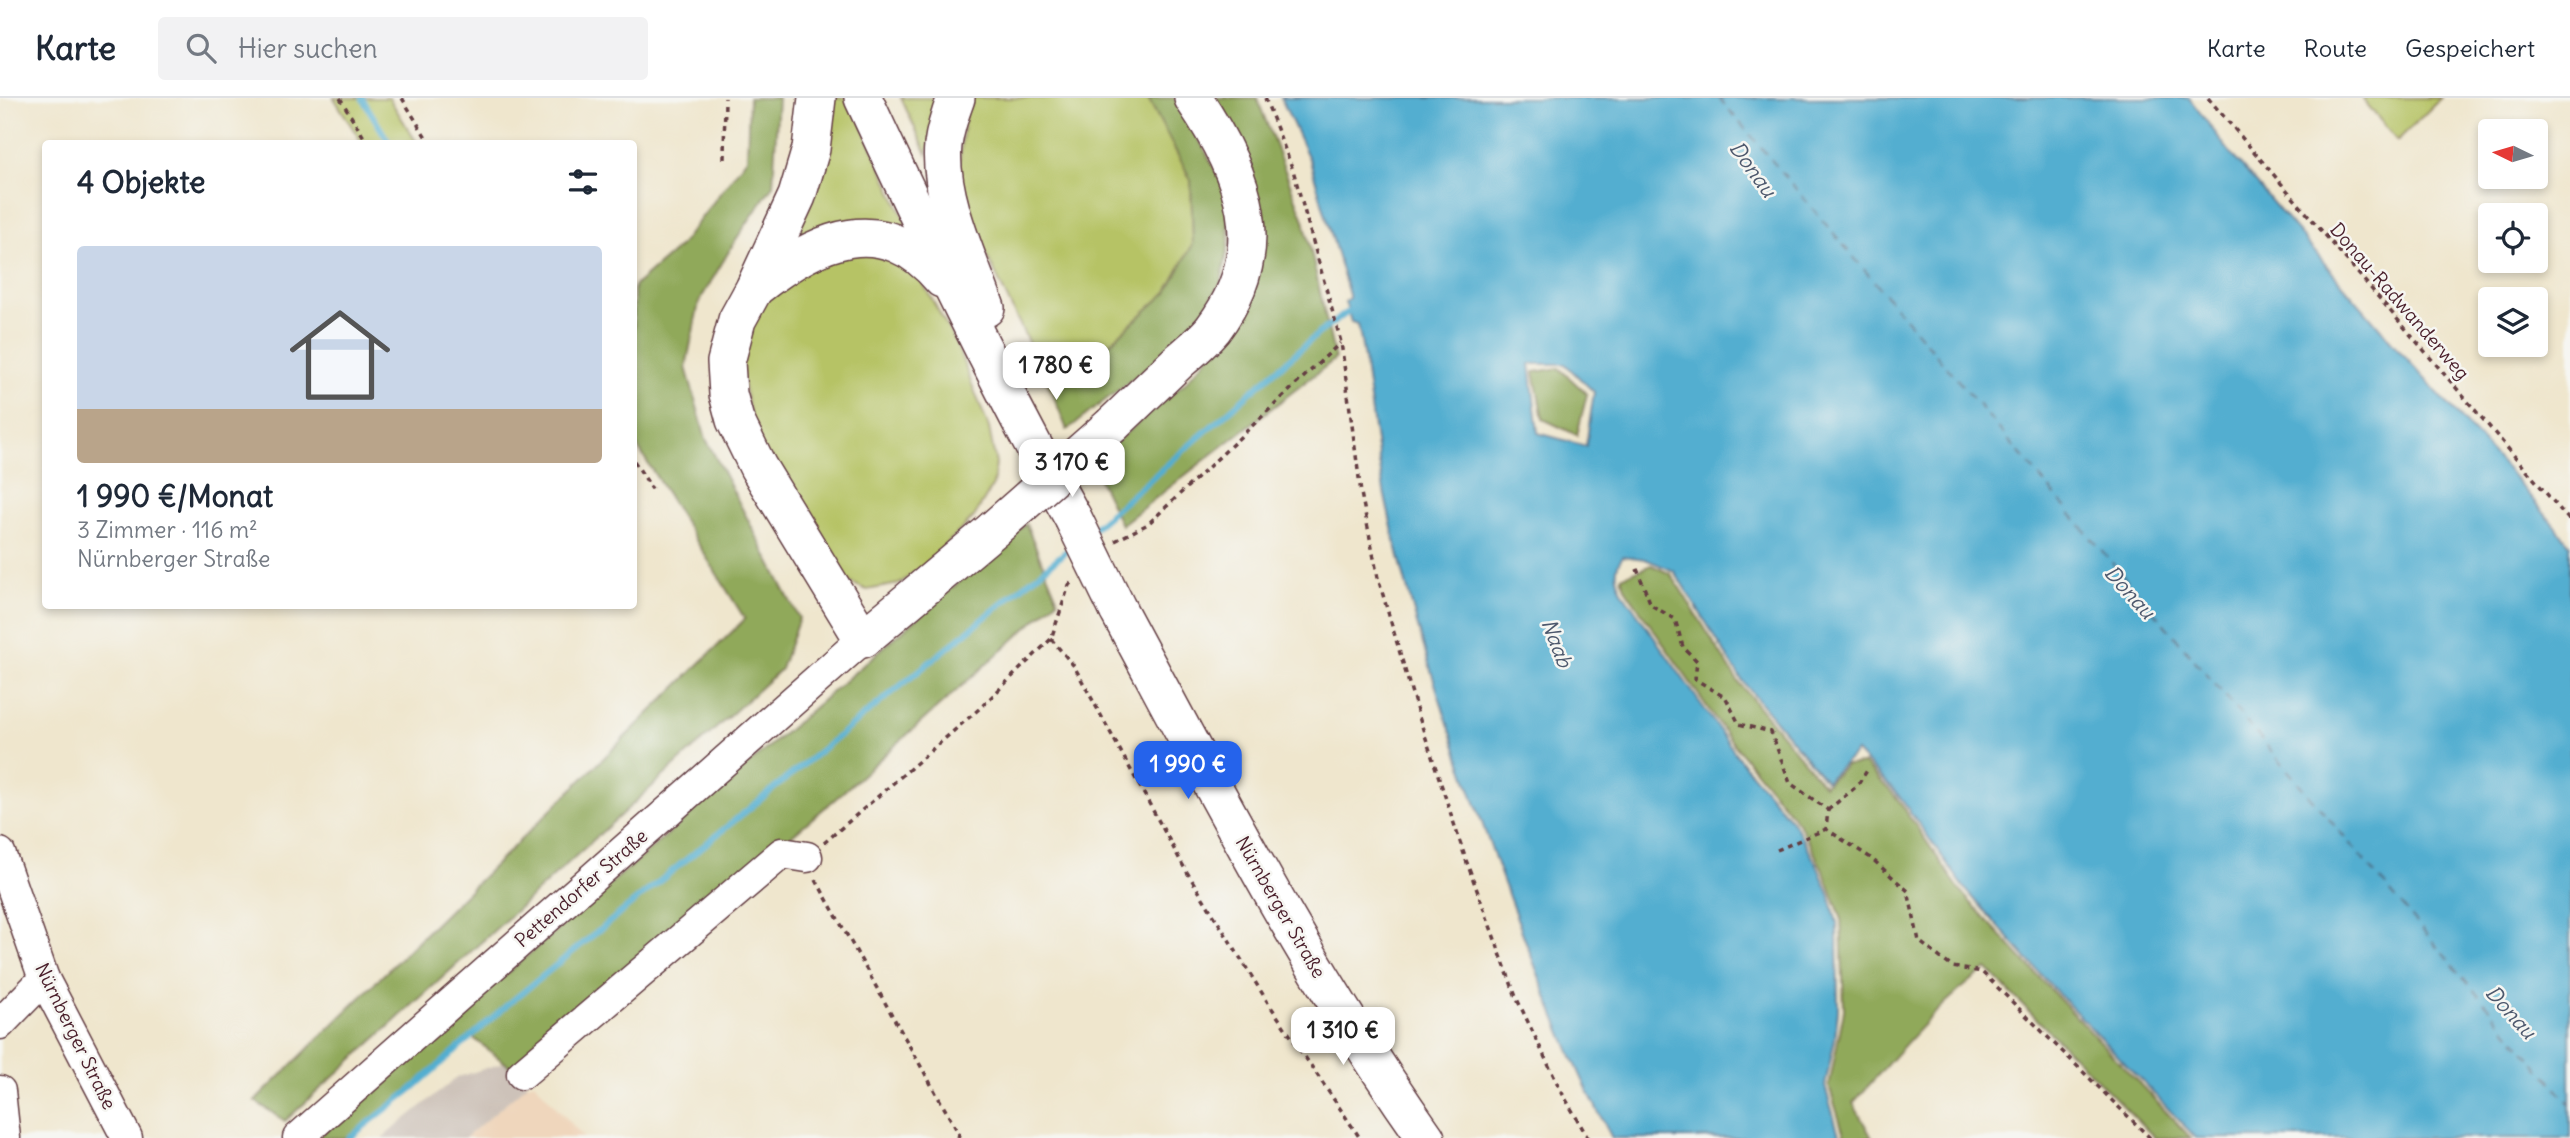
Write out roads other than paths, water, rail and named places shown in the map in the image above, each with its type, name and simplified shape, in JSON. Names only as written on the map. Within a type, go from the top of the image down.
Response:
[{"type":"main road","points":[[817,98],[811,149],[797,196],[737,320],[726,362],[728,394],[735,420],[758,467],[863,639],[1112,425],[1211,331],[1225,312],[1237,286],[1247,250],[1247,212],[1237,180],[1193,98]]},
{"type":"main road","points":[[863,98],[953,292],[1021,427],[1073,518]]},
{"type":"main road","points":[[891,98],[986,308],[1073,518]]},
{"type":"main road","points":[[956,98],[947,122],[943,167],[946,189],[986,308]]},
{"type":"main road","points":[[754,289],[796,258],[819,246],[843,238],[871,237],[893,242],[913,251],[930,264],[953,292]]},
{"type":"main road","name":"Nürnberger Straße","points":[[1073,518],[1118,610],[1250,855],[1311,961],[1426,1138]]},
{"type":"street","name":"Pettendorfer Straße","points":[[298,1138],[863,639]]},
{"type":"street","name":"Nürnberger Straße","points":[[0,853],[44,979],[127,1138]]},
{"type":"street","points":[[522,1074],[782,853],[807,858]]},
{"type":"street","points":[[0,1024],[44,979]]},
{"type":"street","points":[[0,1091],[5,1138]]},
{"type":"water","points":[[1281,98],[2189,98],[2232,155],[2396,347],[2513,476],[2570,544],[2570,1138],[2196,1138],[2053,988],[1966,890],[1898,795],[1856,752],[1826,781],[1743,682],[1674,571],[1645,559],[1623,556],[1617,574],[1623,593],[1741,761],[1796,826],[1830,896],[1837,923],[1838,1010],[1825,1086],[1840,1138],[1612,1138],[1579,1073],[1537,972],[1436,685],[1408,591],[1385,496],[1358,324],[1351,322],[1345,302],[1349,295],[1310,161]],"holes":[[[1530,364],[1565,364],[1594,392],[1586,446],[1538,433]]]},
{"type":"waterway","points":[[362,98],[388,140]]},
{"type":"waterway","points":[[1093,529],[1319,333],[1348,312]]},
{"type":"waterway","points":[[349,1138],[412,1089],[507,1005],[1074,545]]},
{"type":"water label","name":"Donau","points":[[1753,169]]},
{"type":"water label","name":"Donau","points":[[2130,592]]},
{"type":"water label","name":"Naab","points":[[1557,643]]},
{"type":"water label","name":"Donau","points":[[2511,1012]]}]
